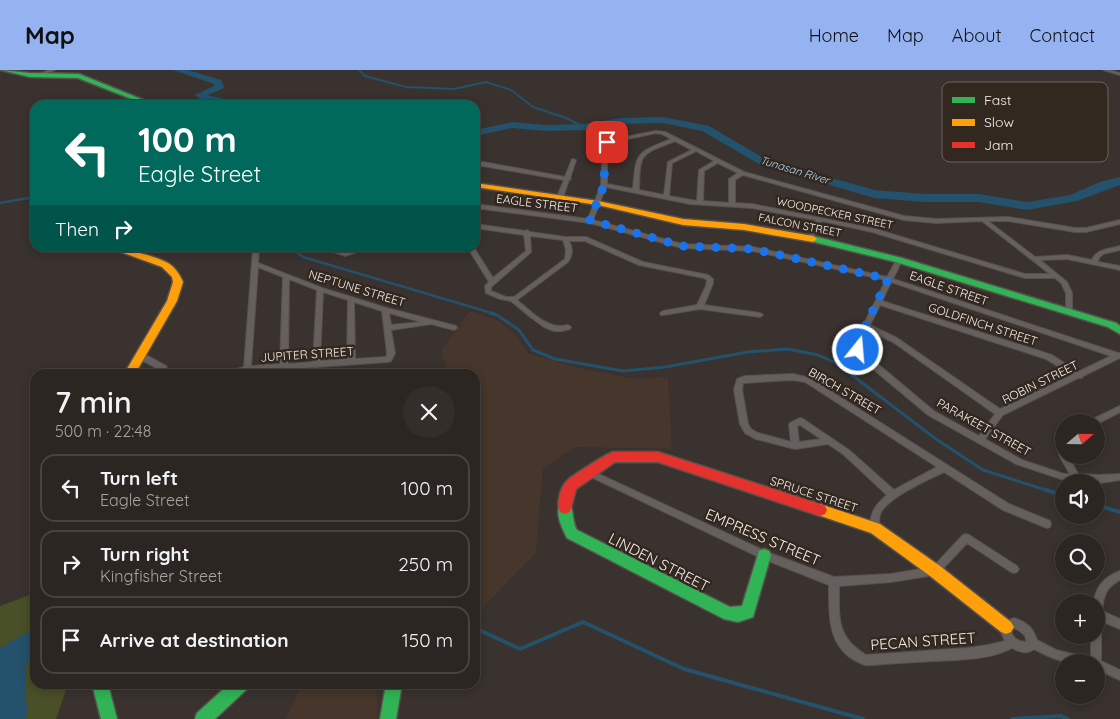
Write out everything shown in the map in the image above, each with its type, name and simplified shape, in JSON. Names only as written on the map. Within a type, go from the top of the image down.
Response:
[{"type":"street","points":[[4,70],[39,75],[79,76],[140,100]]},
{"type":"street","points":[[39,75],[53,70]]},
{"type":"street","points":[[1105,70],[1120,74]]},
{"type":"street","points":[[590,220],[604,185],[605,147],[607,142],[660,132],[742,172],[904,218],[936,221],[1008,218],[1075,230],[1086,230],[1120,222]]},
{"type":"street","points":[[636,191],[640,156],[644,152],[675,139]]},
{"type":"street","points":[[666,197],[670,162],[695,150]]},
{"type":"street","points":[[560,197],[574,160]]},
{"type":"street","points":[[700,203],[702,170],[718,161]]},
{"type":"street","points":[[480,164],[568,179]]},
{"type":"street","points":[[732,204],[732,179],[742,172]]},
{"type":"street","name":"WOODPECKER STREET","points":[[604,185],[700,203],[732,204],[820,219],[877,231],[1025,276],[1057,276]]},
{"type":"street","name":"FALCON STREET","points":[[480,187],[598,203],[683,222],[744,227],[811,238],[899,260],[1117,327]]},
{"type":"street","name":"EAGLE STREET","points":[[480,207],[590,220],[682,246],[753,249],[888,279],[1119,356]]},
{"type":"street","points":[[811,238],[820,219]]},
{"type":"street","points":[[982,219],[1057,276],[1068,288],[1069,312]]},
{"type":"street","points":[[480,227],[565,239],[586,239],[641,264],[706,276],[710,280],[710,284],[703,295],[700,307]]},
{"type":"street","points":[[527,232],[529,251],[492,281],[488,286],[488,292],[512,299],[549,327],[558,330],[568,327]]},
{"type":"street","points":[[512,299],[568,259],[568,243],[565,239]]},
{"type":"street","points":[[1095,263],[1096,257],[1101,253],[1120,248]]},
{"type":"street","points":[[126,252],[165,265],[176,276],[178,282],[172,301],[132,369]]},
{"type":"street","points":[[247,369],[256,252]]},
{"type":"street","points":[[339,252],[345,254],[352,252]]},
{"type":"street","points":[[474,252],[492,281]]},
{"type":"street","points":[[1033,258],[1058,256],[1120,268]]},
{"type":"street","points":[[899,260],[866,326],[895,340],[1000,413]]},
{"type":"street","name":"NEPTUNE STREET","points":[[255,264],[286,277],[385,310],[454,328]]},
{"type":"street","points":[[284,366],[286,277]]},
{"type":"street","points":[[316,364],[320,289]]},
{"type":"street","points":[[351,299],[351,362]]},
{"type":"street","name":"GOLDFINCH STREET","points":[[877,302],[1049,357],[1079,376]]},
{"type":"street","points":[[663,313],[700,307],[760,315]]},
{"type":"street","points":[[385,310],[388,328],[433,322]]},
{"type":"street","name":"PARAKEET STREET","points":[[866,326],[857,344],[858,350],[872,365],[931,413],[1034,468],[1055,474]]},
{"type":"street","name":"JUPITER STREET","points":[[247,369],[388,359],[391,353],[388,328]]},
{"type":"street","points":[[140,356],[164,369]]},
{"type":"street","name":"ROBIN STREET","points":[[980,440],[1000,413],[1119,356]]},
{"type":"street","name":"BIRCH STREET","points":[[829,442],[795,446],[764,439],[748,431],[740,408],[738,390],[740,381],[745,379],[793,377],[807,380],[1006,507],[1047,524]]},
{"type":"street","points":[[1105,416],[1120,409]]},
{"type":"street","points":[[795,446],[792,430],[793,424],[796,422],[806,424],[829,442],[846,452],[893,496]]},
{"type":"street","name":"SPRUCE STREET","points":[[590,472],[616,456],[663,458],[875,528],[935,571],[1006,627]]},
{"type":"street","points":[[875,528],[874,520],[879,508],[893,496],[945,467]]},
{"type":"street","name":"LINDEN STREET","points":[[590,472],[571,485],[567,493],[565,514],[567,525],[572,534],[722,612],[732,615],[742,615],[748,612],[764,555]]},
{"type":"street","name":"EMPRESS STREET","points":[[590,472],[764,555],[834,582],[891,578],[935,571]]},
{"type":"street","name":"PARAKEET STREET","points":[[1105,477],[1120,477]]},
{"type":"street","points":[[935,571],[966,538],[1014,569]]},
{"type":"street","points":[[1101,594],[1103,587],[1120,575]]},
{"type":"street","name":"PECAN STREET","points":[[834,582],[834,624],[838,635],[852,654],[865,660],[986,652],[1009,646],[1012,642]]},
{"type":"street","points":[[1105,617],[1120,624]]},
{"type":"street","points":[[1014,623],[1025,628],[1030,633],[1032,643],[1029,647],[1024,647],[1012,642],[1008,637],[1006,627],[1014,623]]},
{"type":"street","points":[[1032,643],[1055,655]]},
{"type":"street","points":[[1105,668],[1120,675]]},
{"type":"street","points":[[101,689],[109,719]]},
{"type":"street","points":[[204,719],[235,689]]},
{"type":"street","points":[[388,719],[393,689]]},
{"type":"shaded area","points":[[470,311],[499,321],[514,333],[528,353],[583,369],[636,379],[668,377],[672,449],[575,447],[543,468],[536,553],[480,610],[480,369],[447,369],[441,350]]},
{"type":"shaded area","points":[[300,689],[376,689],[378,719],[286,719]]},
{"type":"green space","points":[[30,595],[30,689],[66,689],[56,719],[0,719],[0,606]]},
{"type":"water","points":[[30,631],[30,661],[26,665],[25,688],[28,715],[24,719],[0,719],[0,648]]},
{"type":"waterway","name":"Tunasan River","points":[[178,70],[218,82],[219,87],[200,95],[208,100]]},
{"type":"waterway","points":[[359,70],[365,76],[406,87],[454,89],[486,82],[511,90],[533,107],[566,118],[584,127]]},
{"type":"waterway","name":"Tunasan River","points":[[480,132],[512,125],[546,128],[584,127],[621,121],[663,120],[705,128],[763,162],[874,194],[925,198],[979,198],[1027,206],[1073,198],[1104,185],[1120,181]]},
{"type":"waterway","points":[[0,203],[30,198]]},
{"type":"waterway","points":[[296,252],[303,257],[495,314]]},
{"type":"waterway","points":[[490,313],[497,315],[519,330],[533,350],[555,359],[623,371],[665,367],[748,352],[788,349],[818,355],[836,363],[936,439],[983,470],[1049,491]]},
{"type":"waterway","points":[[1049,491],[1055,493]]},
{"type":"waterway","points":[[1105,508],[1120,512]]},
{"type":"waterway","points":[[480,630],[520,649],[583,622],[684,669],[863,719]]},
{"type":"waterway","points":[[1012,719],[1061,716],[1068,719]]},
{"type":"traffic: fast","points":[[4,70],[30,75],[79,76],[140,100]]},
{"type":"traffic: fast","points":[[813,239],[899,260],[1112,325],[1120,331]]},
{"type":"traffic: fast","points":[[565,508],[567,525],[572,534],[729,614],[738,615],[748,612],[764,555]]},
{"type":"traffic: fast","points":[[101,689],[109,719]]},
{"type":"traffic: fast","points":[[203,719],[235,689]]},
{"type":"traffic: fast","points":[[388,719],[393,689]]},
{"type":"traffic: slow","points":[[480,186],[598,203],[683,222],[744,227],[813,239]]},
{"type":"traffic: slow","points":[[126,252],[165,265],[176,276],[178,282],[172,301],[132,369]]},
{"type":"traffic: slow","points":[[820,510],[875,528],[935,571],[1006,627]]},
{"type":"traffic: jam","points":[[565,508],[567,493],[571,485],[613,457],[658,457],[820,510]]},
{"type":"route","points":[[607,142],[605,147],[604,185],[590,220],[682,246],[719,246],[753,249],[888,279],[859,339],[857,344],[858,350]]}]
